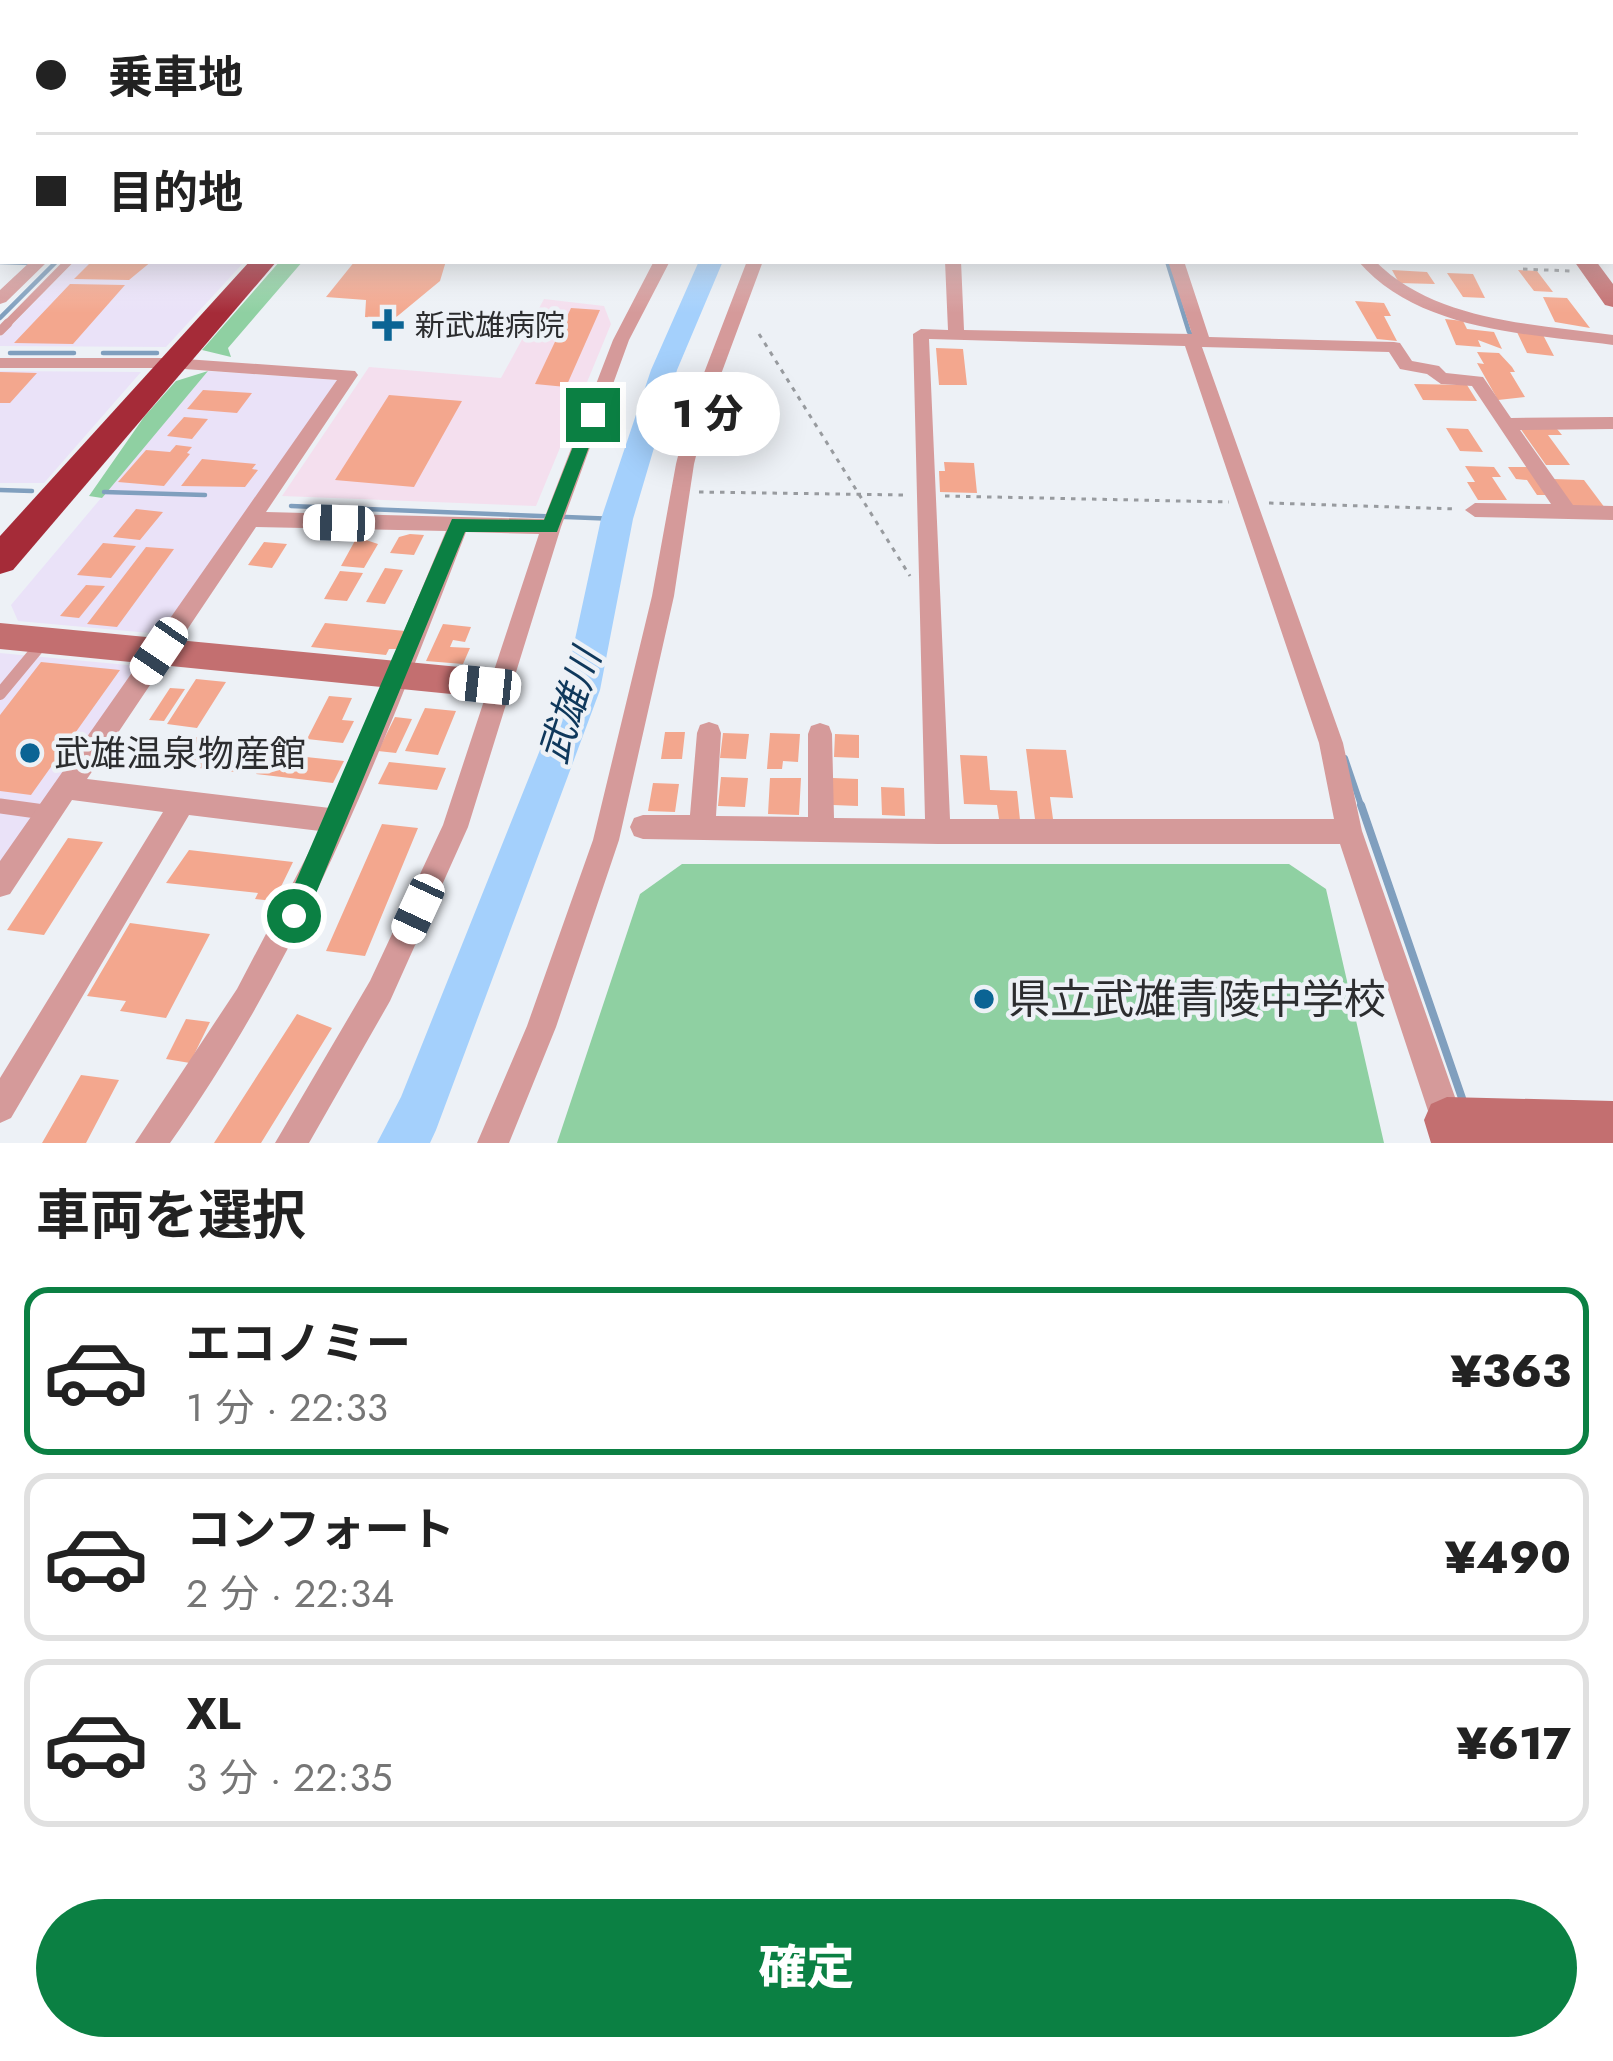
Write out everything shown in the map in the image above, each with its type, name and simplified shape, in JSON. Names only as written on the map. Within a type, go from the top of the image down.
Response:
[{"type":"highway","points":[[0,589],[96,456],[171,363],[261,264]]},
{"type":"highway","points":[[0,560],[96,456]]},
{"type":"street","points":[[0,299],[37,264]]},
{"type":"street","points":[[291,1143],[380,991],[446,847],[551,527],[621,340],[660,264]]},
{"type":"street","points":[[493,1143],[542,1027],[606,840],[663,596],[698,412],[754,264]]},
{"type":"street","points":[[953,264],[956,335]]},
{"type":"street","points":[[1177,264],[1196,339],[1255,503],[1331,743],[1349,831],[1451,1132],[1613,1124]]},
{"type":"street","points":[[1369,264],[1382,278],[1444,310],[1613,340]]},
{"type":"street","points":[[1587,264],[1613,300]]},
{"type":"street","points":[[938,832],[921,334],[1394,347],[1406,365],[1433,370],[1441,378],[1477,381],[1567,512]]},
{"type":"street","points":[[0,363],[171,363],[349,375],[0,884]]},
{"type":"street","points":[[1506,424],[1613,423]]},
{"type":"street","points":[[1475,510],[1613,513]]},
{"type":"street","points":[[250,519],[551,527]]},
{"type":"street","points":[[151,1143],[240,1018],[294,916],[399,676],[459,524]]},
{"type":"street","points":[[0,636],[500,685]]},
{"type":"street","points":[[702,826],[709,733]]},
{"type":"street","points":[[820,734],[821,828]]},
{"type":"street","points":[[66,788],[336,821]]},
{"type":"street","points":[[0,1107],[182,802]]},
{"type":"street","points":[[644,827],[1349,831]]},
{"type":"lane","points":[[0,331],[66,264]]},
{"type":"lane","points":[[0,694],[45,640]]},
{"type":"lane","points":[[0,806],[49,813]]},
{"type":"path","points":[[758,334],[930,608]]},
{"type":"path","points":[[697,492],[1475,510]]},
{"type":"shaded area","points":[[72,264],[242,264],[166,347],[0,346],[0,337]]},
{"type":"shaded area","points":[[544,299],[604,306],[611,324],[536,506],[282,496],[369,367],[501,378]]},
{"type":"shaded area","points":[[0,371],[141,372],[44,483],[0,483]]},
{"type":"shaded area","points":[[208,371],[337,380],[161,634],[18,621],[11,605]]},
{"type":"shaded area","name":"武雄温泉物産館","points":[[0,653],[138,666],[0,866]]},
{"type":"green space","points":[[277,264],[300,264],[228,348],[231,357],[202,350]]},
{"type":"green space","points":[[208,371],[102,498],[89,496],[144,417],[176,381]]},
{"type":"green space","name":"県立武雄青陵中学校","points":[[682,864],[1289,864],[1326,889],[1384,1143],[557,1143],[640,894]]},
{"type":"building","points":[[89,264],[148,264],[129,280],[74,279]]},
{"type":"building","points":[[353,264],[445,264],[440,281],[394,319],[365,317],[366,300],[326,297]]},
{"type":"building","points":[[1392,270],[1427,272],[1435,284],[1399,283]]},
{"type":"building","points":[[1518,270],[1537,271],[1553,292],[1534,291]]},
{"type":"building","points":[[1447,273],[1473,274],[1485,298],[1463,297]]},
{"type":"building","points":[[70,284],[125,285],[73,344],[14,343]]},
{"type":"building","points":[[1543,297],[1567,298],[1590,328],[1555,322]]},
{"type":"building","points":[[1355,301],[1384,303],[1391,316],[1384,316],[1397,341],[1377,339]]},
{"type":"building","points":[[571,308],[600,310],[566,387],[535,384]]},
{"type":"building","points":[[1445,319],[1463,321],[1467,329],[1494,332],[1502,349],[1478,340],[1481,347],[1456,345]]},
{"type":"building","points":[[1516,330],[1542,333],[1554,356],[1527,353]]},
{"type":"building","points":[[936,348],[963,349],[967,385],[939,385]]},
{"type":"building","points":[[1477,352],[1499,353],[1515,372],[1510,372],[1525,397],[1498,400],[1477,363],[1484,364]]},
{"type":"building","points":[[0,372],[37,373],[10,403],[0,403]]},
{"type":"building","points":[[1414,384],[1467,385],[1477,401],[1423,400]]},
{"type":"building","points":[[203,390],[252,393],[237,413],[187,409]]},
{"type":"building","points":[[389,395],[462,401],[414,487],[335,480]]},
{"type":"building","points":[[184,417],[208,419],[192,439],[167,436]]},
{"type":"building","points":[[1446,428],[1468,429],[1483,452],[1460,451]]},
{"type":"building","points":[[1520,428],[1557,429],[1562,435],[1548,435],[1570,465],[1546,465]]},
{"type":"building","points":[[176,445],[192,447],[164,486],[118,482],[146,450],[170,452]]},
{"type":"building","points":[[202,459],[256,464],[252,469],[258,470],[245,487],[181,486]]},
{"type":"building","points":[[944,462],[974,463],[977,493],[940,492],[939,471],[945,471]]},
{"type":"building","points":[[1465,466],[1494,467],[1501,477],[1492,477],[1507,500],[1478,500],[1467,482],[1475,482]]},
{"type":"building","points":[[1508,467],[1531,467],[1549,495],[1537,495],[1527,480],[1516,479]]},
{"type":"building","points":[[1553,479],[1584,480],[1605,508],[1572,507]]},
{"type":"building","points":[[136,509],[163,512],[140,540],[113,537]]},
{"type":"building","points":[[424,535],[414,555],[390,553],[399,537]]},
{"type":"building","points":[[357,537],[378,544],[364,568],[341,566]]},
{"type":"building","points":[[264,542],[287,544],[272,568],[248,565]]},
{"type":"building","points":[[103,543],[136,546],[111,578],[77,575]]},
{"type":"building","points":[[146,547],[174,549],[117,627],[87,624]]},
{"type":"building","points":[[385,568],[403,570],[385,604],[366,602]]},
{"type":"building","points":[[340,571],[363,573],[347,601],[324,599]]},
{"type":"building","points":[[86,585],[105,586],[79,618],[60,616]]},
{"type":"building","points":[[325,623],[405,631],[396,649],[389,649],[386,655],[311,647]]},
{"type":"building","points":[[443,624],[471,627],[465,642],[453,640],[450,647],[470,648],[463,664],[426,661]]},
{"type":"building","name":"武雄温泉物産館","points":[[41,662],[120,670],[31,795],[0,791],[0,715]]},
{"type":"building","points":[[196,679],[226,682],[197,728],[167,724]]},
{"type":"building","points":[[170,688],[185,689],[164,721],[149,720]]},
{"type":"building","points":[[329,696],[352,698],[342,720],[354,721],[343,743],[307,739]]},
{"type":"building","points":[[425,708],[456,711],[438,755],[405,751]]},
{"type":"building","points":[[395,717],[412,719],[396,753],[378,751]]},
{"type":"building","points":[[665,732],[685,732],[682,759],[661,759]]},
{"type":"building","points":[[723,733],[749,734],[746,759],[720,758]]},
{"type":"building","points":[[770,733],[800,734],[798,762],[783,761],[782,769],[767,769]]},
{"type":"building","points":[[835,734],[859,735],[859,758],[834,757]]},
{"type":"building","points":[[193,737],[261,745],[245,773],[181,766]]},
{"type":"building","points":[[1026,749],[1066,750],[1073,798],[1050,797],[1053,819],[1035,819]]},
{"type":"building","points":[[268,753],[344,761],[333,783],[256,774]]},
{"type":"building","points":[[960,755],[987,756],[990,790],[1017,791],[1020,820],[999,819],[997,805],[964,804]]},
{"type":"building","points":[[389,762],[446,768],[437,790],[378,784]]},
{"type":"building","points":[[721,777],[748,778],[745,807],[718,806]]},
{"type":"building","points":[[770,778],[801,778],[799,815],[768,814]]},
{"type":"building","points":[[833,778],[858,779],[858,806],[833,805]]},
{"type":"building","points":[[653,783],[679,784],[675,812],[648,811]]},
{"type":"building","points":[[881,787],[904,788],[905,816],[882,815]]},
{"type":"building","points":[[382,824],[418,828],[365,956],[326,951]]},
{"type":"building","points":[[68,838],[103,842],[44,935],[7,930]]},
{"type":"building","points":[[189,850],[293,862],[274,901],[255,899],[258,893],[166,883]]},
{"type":"building","points":[[130,923],[210,934],[166,1018],[120,1011],[126,1001],[87,996]]},
{"type":"building","points":[[297,1014],[332,1028],[261,1143],[214,1143]]},
{"type":"building","points":[[186,1019],[210,1022],[190,1063],[166,1059]]},
{"type":"building","points":[[81,1075],[119,1080],[86,1143],[42,1143]]},
{"type":"waterway","points":[[0,318],[54,264]]},
{"type":"waterway","name":"武雄川","points":[[402,1143],[419,1113],[582,690],[617,519],[664,370],[710,264]]},
{"type":"waterway","points":[[1168,264],[1189,332],[1196,339]]},
{"type":"waterway","points":[[10,353],[74,353]]},
{"type":"waterway","points":[[103,353],[157,353]]},
{"type":"waterway","points":[[0,490],[32,491]]},
{"type":"waterway","points":[[104,492],[205,495]]},
{"type":"waterway","points":[[291,506],[617,519]]},
{"type":"waterway","points":[[1345,758],[1362,808]]},
{"type":"waterway","points":[[1361,805],[1463,1101]]},
{"type":"place","name":"新武雄病院","points":[[388,325]]},
{"type":"place","name":"武雄温泉物産館","points":[[30,753]]},
{"type":"place","name":"県立武雄青陵中学校","points":[[984,999]]},
{"type":"route","points":[[294,916],[399,676],[459,524],[551,527],[593,415]]}]
